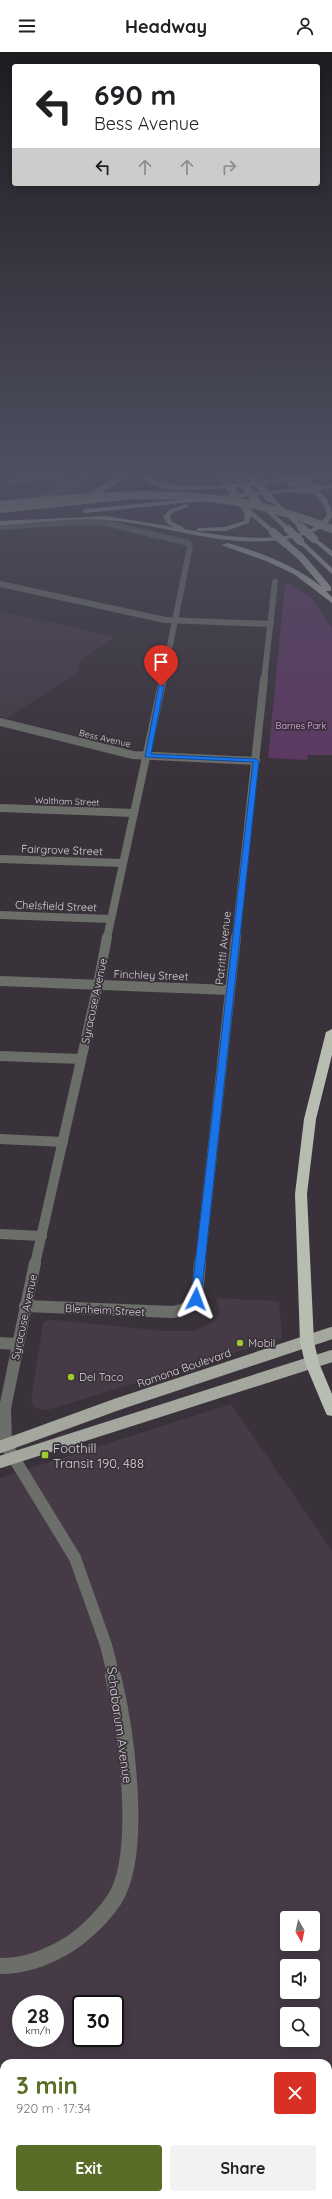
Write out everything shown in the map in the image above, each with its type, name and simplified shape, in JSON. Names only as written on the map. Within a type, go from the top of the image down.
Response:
[{"type":"highway","points":[[300,575],[316,585],[332,601]]},
{"type":"highway","points":[[317,575],[332,595]]},
{"type":"highway","points":[[332,1032],[310,1119],[301,1194],[304,1307],[307,1342],[312,1363],[332,1411]]},
{"type":"main road","name":"Ramona Boulevard","points":[[3,1446],[118,1404],[332,1333]]},
{"type":"main road","points":[[0,1462],[332,1356]]},
{"type":"street","name":"Syracuse Avenue","points":[[3,1446],[5,1408],[25,1306],[98,985],[110,919],[147,756],[184,575]]},
{"type":"street","name":"Patritti Avenue","points":[[185,1311],[193,1305],[196,1299],[275,582]]},
{"type":"street","points":[[0,584],[174,621],[271,624]]},
{"type":"street","name":"Bess Avenue","points":[[0,722],[118,752],[147,756],[256,761]]},
{"type":"street","name":"Waltham Street","points":[[0,808],[134,813]]},
{"type":"street","name":"Fairgrove Street","points":[[0,859],[122,864]]},
{"type":"street","name":"Chelsfield Street","points":[[0,915],[110,919]]},
{"type":"street","name":"Finchley Street","points":[[0,980],[230,990]]},
{"type":"street","points":[[0,1056],[81,1060]]},
{"type":"street","points":[[0,1139],[63,1142]]},
{"type":"street","points":[[0,1234],[42,1236]]},
{"type":"street","name":"Blenheim Street","points":[[25,1306],[153,1312],[185,1311]]},
{"type":"street","points":[[0,1343],[18,1344]]},
{"type":"street","points":[[3,1446],[14,1458]]},
{"type":"street","name":"Schabarum Avenue","points":[[0,1966],[11,1966],[40,1960],[79,1939],[114,1900],[125,1871],[130,1835],[129,1775],[124,1735],[113,1669],[100,1625],[75,1558],[14,1458]]},
{"type":"shaded area","points":[[0,611],[116,637],[78,662],[80,671],[7,718],[0,717]]},
{"type":"shaded area","points":[[216,1298],[279,1301],[282,1338],[47,1410],[35,1408],[31,1400],[43,1324],[46,1321],[55,1320],[165,1331],[195,1331],[213,1322],[220,1312]]},
{"type":"shaded area","points":[[231,1404],[332,1551],[332,2059],[0,2059],[0,1478]]},
{"type":"green space","name":"Barnes Park","points":[[285,583],[293,585],[310,596],[332,628],[332,755],[308,755],[307,760],[268,758]]},
{"type":"place","name":"Mobil","points":[[240,1343]]},
{"type":"place","name":"Del Taco","points":[[71,1377]]},
{"type":"place","name":"Foothill Transit 190, 488","points":[[45,1455]]},
{"type":"route","points":[[161,686],[147,756],[256,761],[196,1299]]}]
